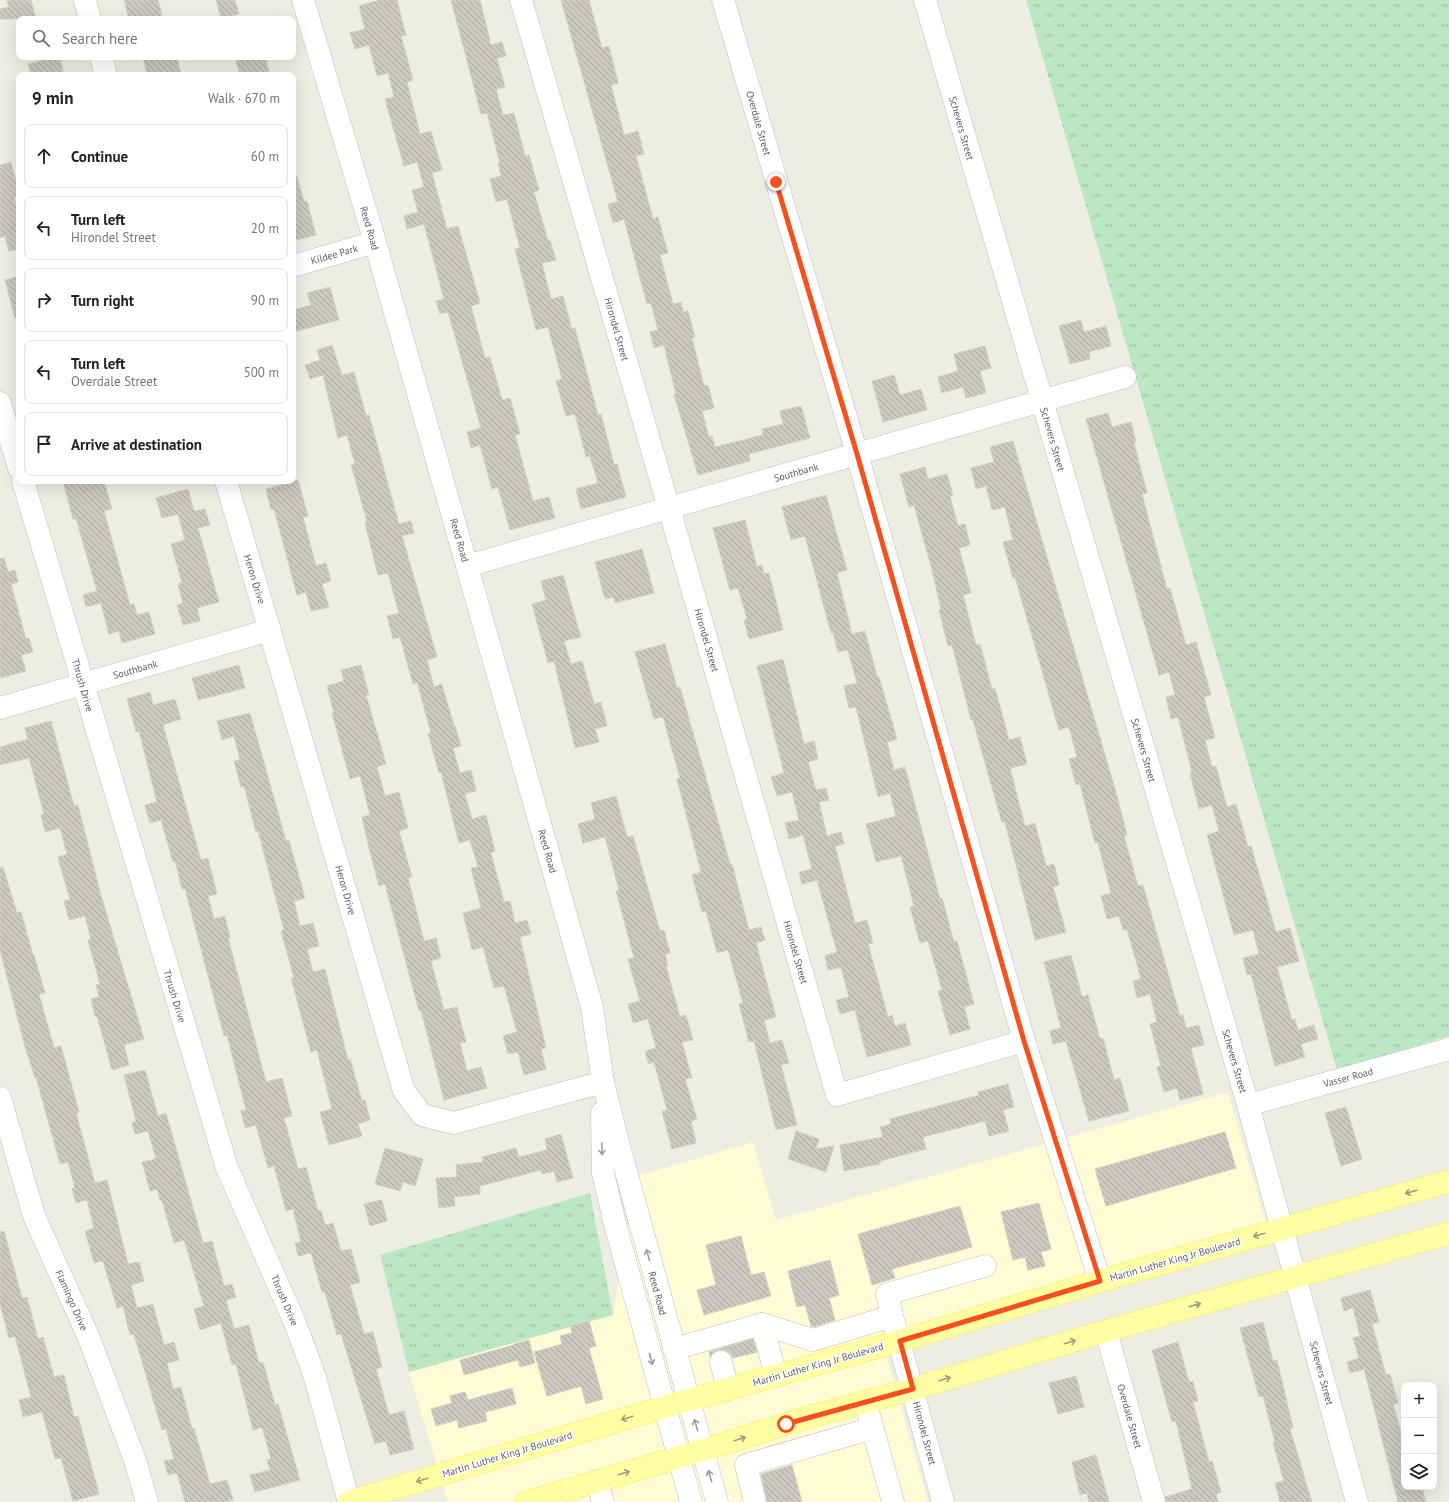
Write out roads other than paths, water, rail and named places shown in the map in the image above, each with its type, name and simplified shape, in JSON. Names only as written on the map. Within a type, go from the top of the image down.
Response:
[{"type":"main road","name":"Martin Luther King Jr Boulevard","points":[[349,1502],[664,1407],[900,1341],[1100,1281],[1449,1181]]},
{"type":"main road","points":[[527,1502],[560,1497],[597,1481],[678,1456],[913,1389],[1295,1276],[1449,1233]]},
{"type":"street","points":[[85,0],[89,16]]},
{"type":"street","name":"Reed Road","points":[[302,0],[375,242],[592,1008],[603,1082],[674,1349],[717,1502]]},
{"type":"street","name":"Hirondel Street","points":[[521,0],[669,508],[837,1095],[1024,1041]]},
{"type":"street","name":"Overdale Street","points":[[723,0],[857,454],[1024,1041],[1100,1281]]},
{"type":"street","name":"Schevers Street","points":[[925,0],[1248,1105],[1357,1502]]},
{"type":"street","points":[[102,60],[105,72]]},
{"type":"street","name":"Kildee Park","points":[[296,265],[375,242]]},
{"type":"street","name":"Southbank","points":[[467,566],[1125,377]]},
{"type":"street","points":[[0,403],[16,458]]},
{"type":"street","name":"Thrush Drive","points":[[24,484],[227,1168],[295,1323],[315,1377],[349,1502]]},
{"type":"street","name":"Heron Drive","points":[[227,484],[404,1091],[422,1115],[454,1123],[603,1082]]},
{"type":"street","name":"Southbank","points":[[0,708],[270,630]]},
{"type":"street","name":"Vasser Road","points":[[1248,1105],[1449,1048]]},
{"type":"street","name":"Reed Road","points":[[603,1082],[603,1172],[615,1224],[691,1502]]},
{"type":"street","name":"Flamingo Drive","points":[[0,1098],[34,1216],[89,1338],[136,1463],[147,1502]]},
{"type":"street","name":"Hirondel Street","points":[[944,1502],[887,1294],[985,1266]]},
{"type":"street","points":[[674,1349],[718,1348],[762,1324],[813,1340],[892,1316]]},
{"type":"street","points":[[762,1324],[776,1376]]},
{"type":"street","name":"Overdale Street","points":[[1106,1331],[1154,1502]]},
{"type":"street","points":[[797,1336],[804,1368]]},
{"type":"street","points":[[718,1348],[728,1389]]},
{"type":"street","points":[[866,1402],[893,1502]]},
{"type":"street","points":[[830,1412],[836,1439]]},
{"type":"street","points":[[786,1424],[792,1452]]},
{"type":"street","points":[[755,1502],[746,1465],[873,1428]]},
{"type":"street","points":[[597,1481],[603,1502]]}]
